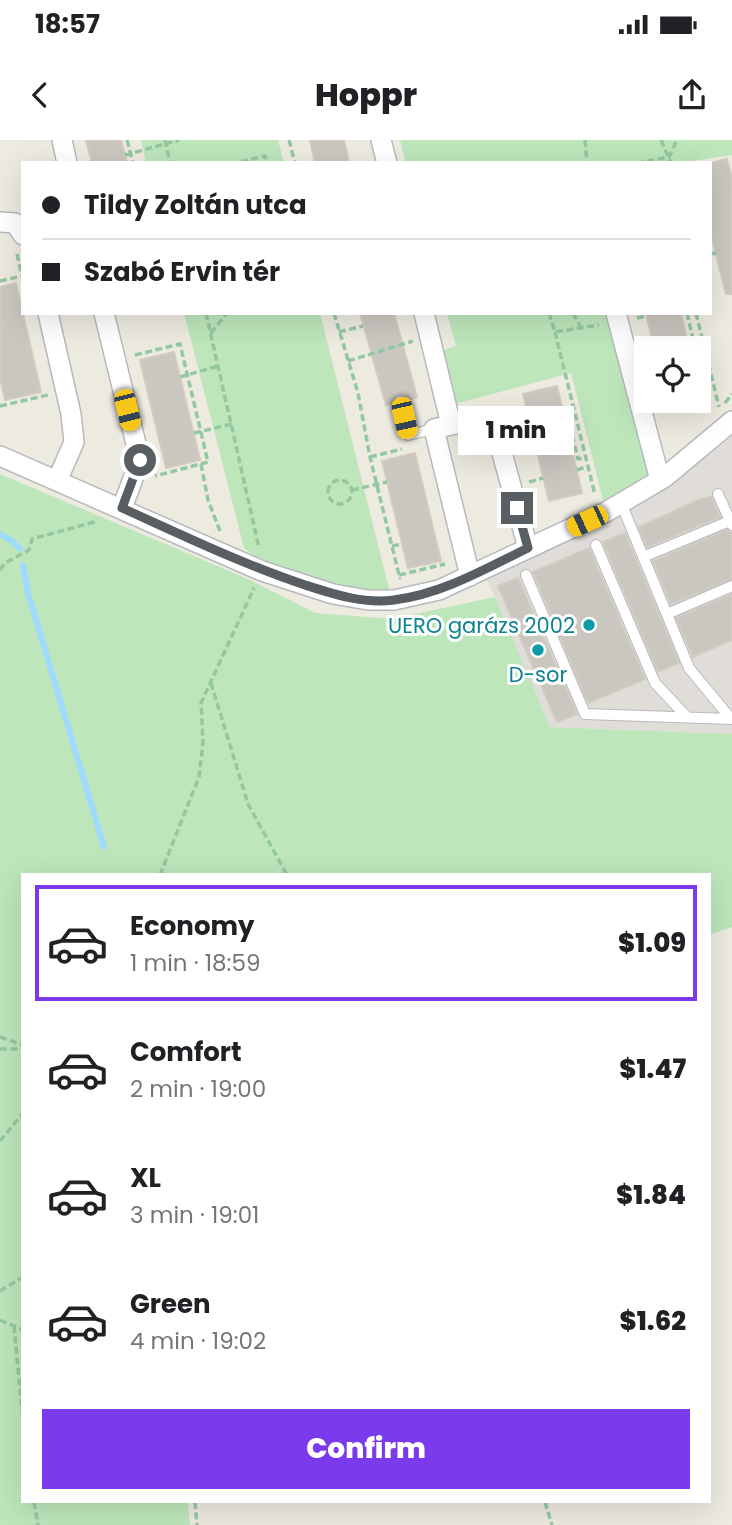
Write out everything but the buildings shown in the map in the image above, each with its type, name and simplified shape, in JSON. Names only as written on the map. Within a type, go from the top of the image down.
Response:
[{"type":"street","points":[[62,140],[67,161]]},
{"type":"street","points":[[381,140],[386,161]]},
{"type":"street","points":[[0,222],[15,223],[21,232]]},
{"type":"street","points":[[48,315],[71,414],[74,442],[57,481]]},
{"type":"street","points":[[104,315],[140,460],[133,481],[115,505]]},
{"type":"street","points":[[425,315],[469,573]]},
{"type":"street","points":[[617,317],[660,480]]},
{"type":"street","points":[[0,456],[262,571],[333,594],[368,600],[394,600],[439,590],[469,573],[621,503],[660,480],[726,415]]},
{"type":"street","points":[[443,427],[481,418],[493,420],[528,548]]},
{"type":"lane","points":[[400,401],[408,435],[443,427]]},
{"type":"lane","points":[[643,557],[731,523],[718,494]]},
{"type":"lane","points":[[621,503],[688,668],[732,719]]},
{"type":"lane","points":[[596,545],[655,683],[687,717]]},
{"type":"lane","points":[[526,575],[585,714],[732,719]]},
{"type":"lane","points":[[667,614],[732,586]]},
{"type":"path","points":[[127,140],[128,154],[132,161]]},
{"type":"path","points":[[128,154],[179,140]]},
{"type":"path","points":[[289,140],[294,161]]},
{"type":"path","points":[[585,140],[587,161]]},
{"type":"path","points":[[661,140],[670,161]]},
{"type":"path","points":[[669,157],[677,140]]},
{"type":"path","points":[[165,142],[170,161]]},
{"type":"path","points":[[243,161],[265,156],[266,161]]},
{"type":"path","points":[[648,161],[669,157]]},
{"type":"path","points":[[0,281],[21,276]]},
{"type":"path","points":[[161,873],[199,777],[203,742],[201,703],[262,571],[207,315]]},
{"type":"path","points":[[211,332],[224,315]]},
{"type":"path","points":[[335,315],[358,393],[370,457],[401,583]]},
{"type":"path","points":[[550,315],[596,499]]},
{"type":"path","points":[[574,315],[581,328]]},
{"type":"path","points":[[687,315],[692,336]]},
{"type":"path","points":[[696,315],[702,336]]},
{"type":"path","points":[[555,332],[581,328],[617,317]]},
{"type":"path","points":[[339,332],[363,326]]},
{"type":"path","points":[[348,361],[430,336]]},
{"type":"path","points":[[115,360],[180,344],[208,463],[159,474],[147,481],[133,481]]},
{"type":"path","points":[[180,377],[218,366]]},
{"type":"path","points":[[711,369],[726,415]]},
{"type":"path","points":[[0,406],[51,394]]},
{"type":"path","points":[[573,406],[564,409],[578,460],[586,457]]},
{"type":"path","points":[[513,419],[528,416]]},
{"type":"path","points":[[194,433],[232,424]]},
{"type":"path","points":[[370,457],[408,447]]},
{"type":"path","points":[[201,464],[208,500],[221,533]]},
{"type":"path","points":[[577,470],[588,467]]},
{"type":"path","points":[[529,482],[543,478]]},
{"type":"path","points":[[334,481],[345,481],[352,490],[349,500],[339,505],[327,495],[330,484],[334,481]]},
{"type":"path","points":[[352,490],[387,482]]},
{"type":"path","points":[[0,570],[5,563],[29,550],[32,539],[94,522],[115,505]]},
{"type":"path","points":[[392,546],[402,544]]},
{"type":"path","points":[[399,575],[451,563],[455,576],[469,573]]},
{"type":"path","points":[[211,682],[248,804],[287,873]]},
{"type":"path","points":[[0,1037],[21,1046]]},
{"type":"path","points":[[0,1049],[21,1047]]},
{"type":"path","points":[[0,1141],[21,1115]]},
{"type":"path","points":[[0,1291],[21,1278]]},
{"type":"path","points":[[0,1320],[21,1329]]},
{"type":"path","points":[[13,1326],[21,1408]]},
{"type":"path","points":[[34,1503],[38,1525]]},
{"type":"path","points":[[195,1503],[197,1525]]},
{"type":"path","points":[[545,1503],[552,1525]]},
{"type":"shaded area","points":[[732,421],[732,734],[550,727],[483,570],[606,512]]},
{"type":"green space","points":[[141,140],[278,140],[283,161],[146,161]]},
{"type":"green space","points":[[400,140],[732,140],[732,155],[692,161],[405,161]]},
{"type":"green space","points":[[185,315],[320,315],[390,593],[368,598],[266,565],[244,548]]},
{"type":"green space","points":[[448,315],[617,315],[634,381],[634,413],[642,413],[660,480],[606,512],[571,373],[447,406],[434,353],[456,346]]},
{"type":"green space","points":[[0,474],[248,579],[315,613],[392,619],[495,597],[550,727],[732,734],[732,927],[711,934],[711,873],[21,873],[21,1503],[188,1503],[190,1525],[0,1525]]},
{"type":"waterway","points":[[0,534],[20,549]]},
{"type":"waterway","points":[[23,565],[28,593],[104,847]]},
{"type":"place","name":"UERO garázs 2002","points":[[589,625]]},
{"type":"place","name":"D-sor","points":[[538,650]]},
{"type":"route","points":[[140,460],[122,508],[262,571],[333,594],[368,600],[394,600],[439,590],[528,548],[517,508]]}]
